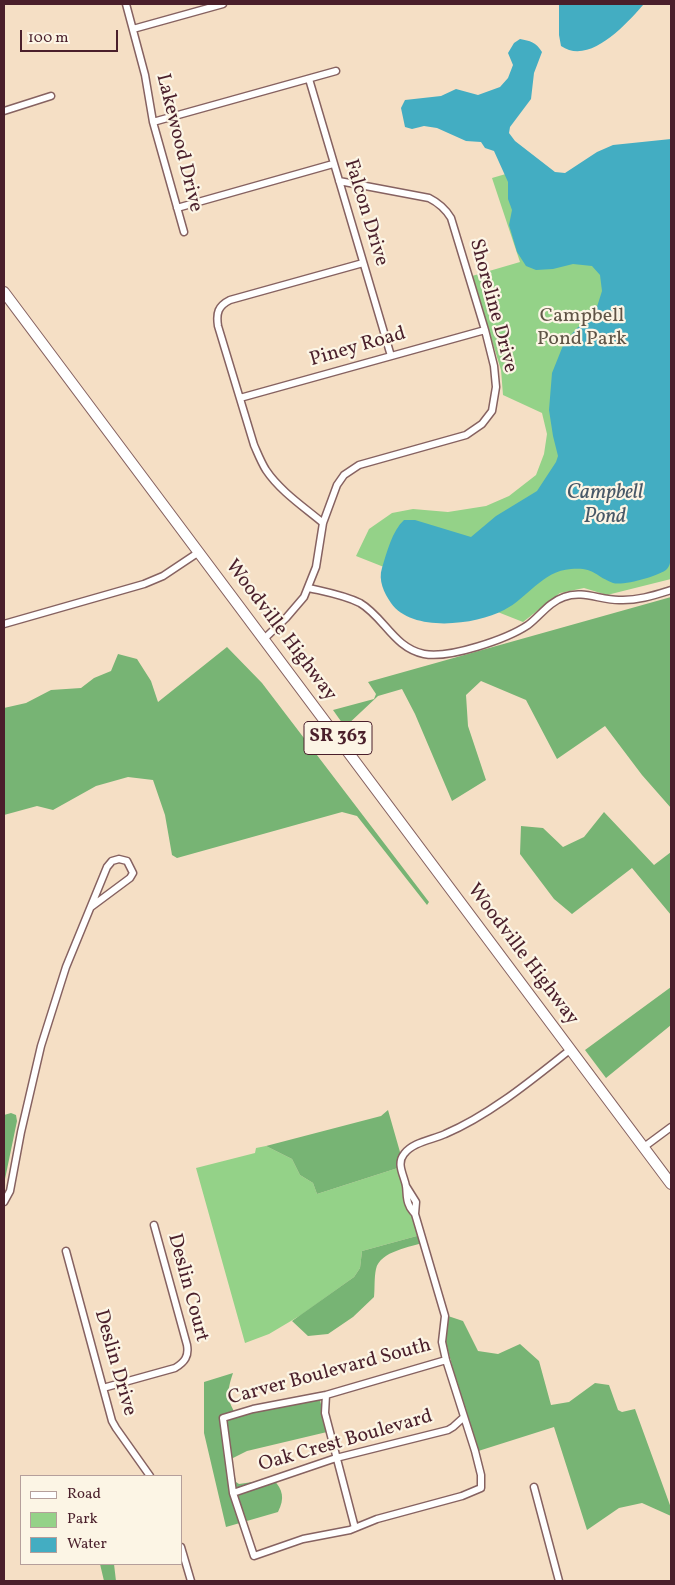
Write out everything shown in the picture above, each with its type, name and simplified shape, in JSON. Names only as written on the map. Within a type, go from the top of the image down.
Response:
[{"type":"main road","name":"Woodville Highway","points":[[4,292],[671,1184]]},
{"type":"street","name":"Lakewood Drive","points":[[126,4],[145,75],[154,122],[184,232]]},
{"type":"street","points":[[133,29],[223,4]]},
{"type":"street","points":[[154,122],[336,71]]},
{"type":"street","name":"Falcon Drive","points":[[309,79],[391,356]]},
{"type":"street","points":[[4,111],[52,96]]},
{"type":"street","points":[[177,208],[333,164]]},
{"type":"street","name":"Shoreline Drive","points":[[264,639],[298,606],[309,588],[318,560],[323,523],[337,485],[348,471],[359,465],[466,435],[476,430],[488,418],[495,402],[494,366],[485,330],[451,218],[446,210],[439,202],[429,198],[339,181]]},
{"type":"street","points":[[323,523],[282,488],[265,469],[254,445],[216,316],[218,308],[230,300],[363,263]]},
{"type":"street","name":"Piney Road","points":[[240,398],[485,330]]},
{"type":"street","points":[[4,624],[144,584],[163,576],[199,552]]},
{"type":"street","points":[[309,588],[342,596],[360,604],[371,612],[400,642],[412,650],[425,654],[456,652],[507,637],[530,623],[561,597],[571,594],[622,600],[636,599],[671,590]]},
{"type":"street","points":[[4,1202],[10,1192],[21,1132],[41,1046],[66,968],[107,867],[112,861],[119,859],[128,861],[132,873],[130,878],[91,907]]},
{"type":"street","points":[[233,1493],[254,1556],[303,1539],[355,1528],[462,1496],[480,1488],[480,1475],[442,1342],[445,1316],[415,1214],[408,1202],[401,1166],[403,1154],[415,1145],[439,1137],[471,1121],[571,1050]]},
{"type":"street","points":[[644,1147],[671,1127]]},
{"type":"street","name":"Deslin Court","points":[[103,1388],[175,1368],[185,1362],[187,1357],[187,1344],[154,1226]]},
{"type":"street","name":"Deslin Drive","points":[[66,1251],[103,1388],[116,1428],[149,1475]]},
{"type":"street","name":"Carver Boulevard South","points":[[233,1493],[223,1418],[253,1409],[326,1395],[446,1360]]},
{"type":"street","points":[[326,1395],[325,1413],[355,1528]]},
{"type":"street","name":"Oak Crest Boulevard","points":[[233,1493],[336,1458],[448,1430],[464,1417]]},
{"type":"street","points":[[534,1487],[559,1581]]},
{"type":"street","points":[[182,1550],[191,1581]]},
{"type":"green space","name":"Campbell Pond","points":[[523,169],[671,197],[671,579],[607,595],[584,588],[560,593],[523,622],[356,556],[369,529],[392,513],[413,509],[448,512],[486,506],[509,496],[536,475],[544,454],[547,434],[542,413],[503,395],[501,370],[472,276],[520,262],[492,178]]},
{"type":"green space","points":[[671,597],[671,808],[642,775],[605,726],[557,759],[526,700],[481,681],[466,695],[468,726],[486,780],[452,801],[415,714],[402,689],[378,696],[345,727],[333,710],[374,699],[376,694],[368,682]]},
{"type":"green space","points":[[227,647],[262,683],[429,902],[427,905],[357,816],[342,812],[177,858],[172,855],[165,815],[153,780],[128,777],[96,786],[53,810],[37,806],[4,815],[4,708],[26,703],[51,690],[81,688],[94,678],[111,671],[118,654],[137,659],[151,681],[158,702]]},
{"type":"green space","points":[[604,812],[654,865],[671,852],[671,915],[632,868],[572,914],[554,899],[520,854],[521,826],[543,828],[563,847],[584,837]]},
{"type":"green space","points":[[671,987],[671,1025],[606,1078],[585,1050]]},
{"type":"green space","points":[[388,1110],[404,1166],[317,1194],[313,1183],[300,1175],[292,1159],[266,1146],[381,1116]]},
{"type":"green space","points":[[11,1113],[16,1115],[17,1121],[4,1180],[4,1115]]},
{"type":"green space","points":[[266,1146],[292,1159],[300,1175],[313,1183],[317,1194],[404,1166],[424,1234],[362,1251],[360,1268],[354,1277],[301,1315],[269,1334],[245,1343],[196,1168],[255,1153],[256,1148]]},
{"type":"green space","points":[[424,1234],[426,1242],[397,1251],[383,1258],[376,1269],[374,1297],[353,1317],[328,1334],[308,1336],[292,1321],[354,1277],[360,1268],[362,1251]]},
{"type":"green space","points":[[448,1316],[463,1321],[478,1351],[498,1354],[520,1344],[539,1361],[551,1405],[569,1402],[595,1383],[609,1385],[618,1410],[622,1412],[635,1409],[671,1508],[671,1516],[642,1503],[619,1508],[587,1530],[554,1427],[472,1453],[467,1423],[443,1331]]},
{"type":"green space","points":[[233,1373],[229,1400],[237,1416],[319,1395],[327,1432],[247,1451],[231,1459],[236,1482],[239,1484],[273,1479],[281,1491],[282,1502],[278,1512],[226,1527],[204,1433],[204,1382]]},
{"type":"green space","points":[[100,1565],[114,1565],[116,1581],[104,1581]]},
{"type":"water","points":[[559,4],[644,4],[607,40],[596,47],[584,51],[572,51],[561,46]]},
{"type":"water","name":"Campbell Pond","points":[[520,39],[532,42],[542,52],[534,73],[531,99],[510,127],[509,133],[515,141],[555,172],[565,173],[597,152],[613,145],[671,139],[671,558],[669,567],[663,572],[633,582],[618,584],[585,569],[561,571],[543,580],[513,605],[492,615],[461,622],[429,622],[414,619],[401,613],[391,603],[384,591],[381,573],[393,536],[404,520],[415,520],[471,537],[496,516],[537,491],[558,456],[549,410],[552,373],[564,343],[596,310],[602,291],[600,275],[592,266],[573,264],[553,269],[536,270],[526,266],[517,252],[509,225],[512,210],[508,199],[508,182],[494,151],[485,148],[481,142],[466,141],[437,128],[424,126],[412,129],[405,127],[401,108],[405,100],[441,96],[456,89],[478,95],[500,87],[508,78],[513,65],[508,53],[514,43]]},
{"type":"park label","name":"Campbell Pond Park","points":[[582,328]]}]
